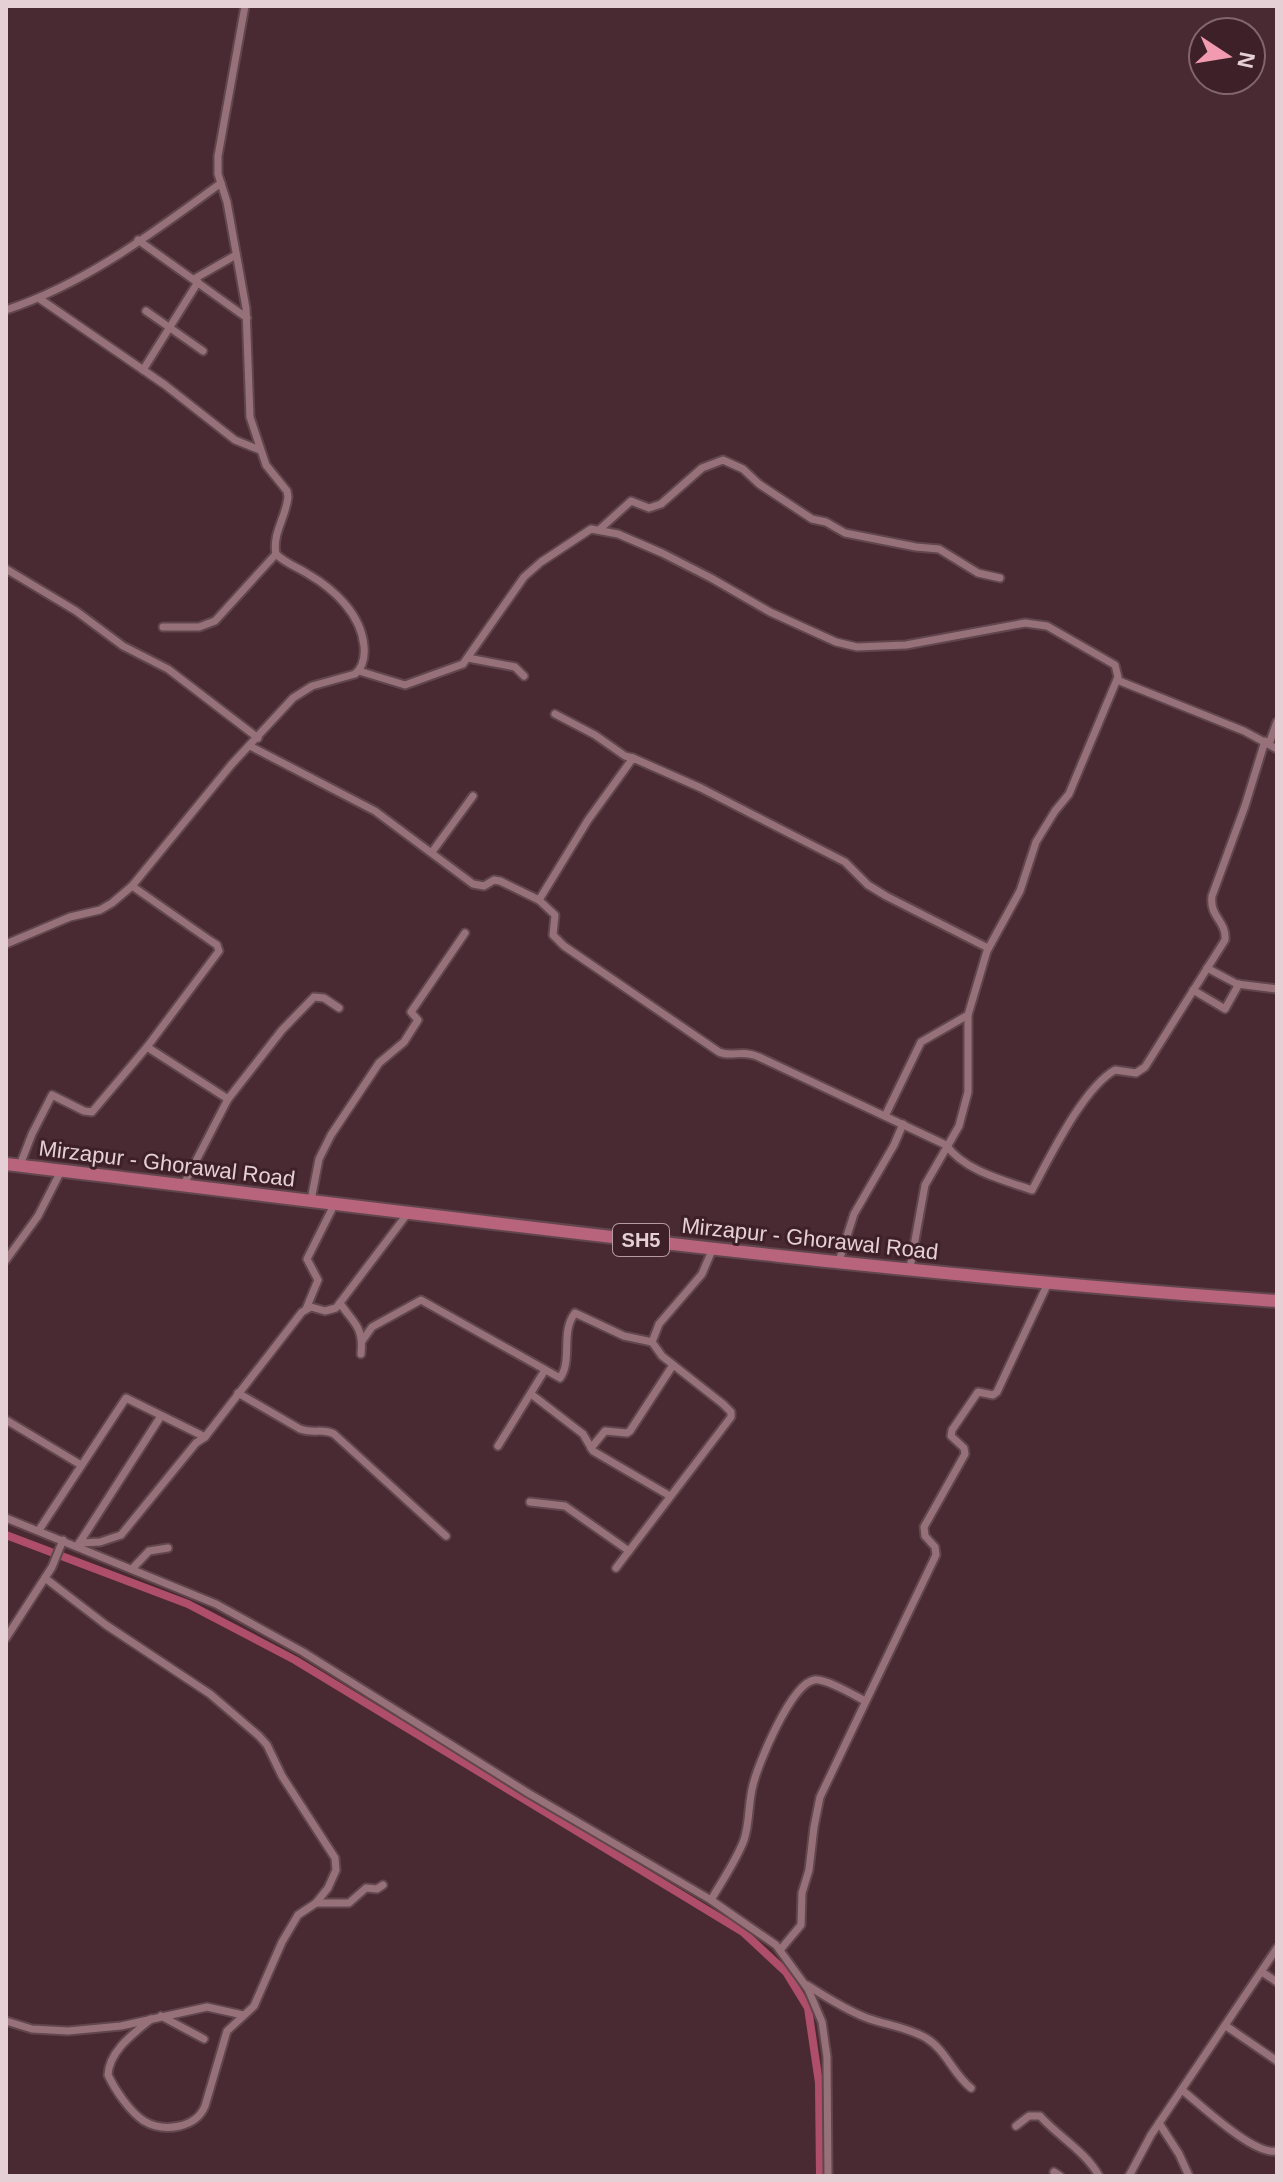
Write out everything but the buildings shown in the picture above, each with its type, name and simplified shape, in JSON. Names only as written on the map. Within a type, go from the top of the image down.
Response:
[{"type":"main road","name":"Mirzapur - Ghorawal Road","points":[[6,1164],[713,1248],[1048,1283],[1277,1301]]},
{"type":"street","points":[[163,627],[199,627],[215,621],[276,554],[276,537],[288,497],[287,491],[266,465],[250,417],[247,318],[218,156],[245,6]]},
{"type":"street","points":[[6,310],[40,299],[87,274],[221,183]]},
{"type":"street","points":[[138,240],[247,318]]},
{"type":"street","points":[[143,370],[196,280],[236,255]]},
{"type":"street","points":[[40,299],[143,370],[235,440],[260,450]]},
{"type":"street","points":[[146,311],[203,351]]},
{"type":"street","points":[[600,529],[631,501],[649,508],[661,504],[702,468],[723,460],[743,469],[759,484],[812,519],[826,522],[845,533],[939,549],[978,573],[1000,578]]},
{"type":"street","points":[[359,671],[405,685],[457,667],[468,658],[524,577],[591,529],[600,529],[662,553],[770,612],[836,642],[857,647],[889,647],[1005,625],[1037,624],[1055,629],[1115,665],[1119,671],[1117,680],[1069,794],[1036,842],[1020,891],[988,948],[968,1015],[970,1076],[962,1119],[925,1185],[910,1268]]},
{"type":"street","points":[[6,944],[70,917],[100,910],[132,886],[250,746],[301,691],[352,676],[359,671],[364,653],[357,621],[328,587],[276,554]]},
{"type":"street","points":[[6,569],[76,611],[123,646],[168,669],[258,738]]},
{"type":"street","points":[[468,658],[515,667],[524,676]]},
{"type":"street","points":[[1117,680],[1270,745]]},
{"type":"street","points":[[555,714],[595,735],[625,756],[701,788],[845,862],[868,885],[886,896],[988,948]]},
{"type":"street","points":[[250,746],[375,811],[477,886],[500,881],[539,900],[555,915],[553,935],[564,946],[719,1052],[728,1055],[749,1053],[946,1145],[954,1155],[988,1174],[1032,1190],[1090,1094],[1111,1072],[1136,1073],[1145,1067],[1226,936],[1212,911],[1212,896],[1277,722]]},
{"type":"street","points":[[539,900],[588,820],[633,758]]},
{"type":"street","points":[[432,852],[473,796]]},
{"type":"street","points":[[20,1165],[52,1095],[92,1112],[147,1047],[219,951],[217,945],[132,886]]},
{"type":"street","points":[[311,1200],[319,1159],[331,1135],[379,1063],[411,1032],[418,1020],[411,1012],[465,933]]},
{"type":"street","points":[[1207,968],[1239,984],[1277,989]]},
{"type":"street","points":[[1193,990],[1226,1008],[1239,984]]},
{"type":"street","points":[[183,1186],[228,1099],[302,1007],[314,997],[319,997],[339,1008]]},
{"type":"street","points":[[885,1116],[921,1042],[968,1015]]},
{"type":"street","points":[[147,1047],[228,1099]]},
{"type":"street","points":[[839,1261],[854,1214],[903,1124]]},
{"type":"street","points":[[6,1260],[38,1216],[61,1171]]},
{"type":"street","points":[[78,1545],[121,1535],[196,1443],[205,1437],[306,1309],[318,1280],[307,1259],[335,1203]]},
{"type":"street","points":[[306,1309],[331,1310],[340,1303],[408,1213]]},
{"type":"street","points":[[616,1568],[732,1414],[655,1349],[652,1342],[659,1324],[702,1274],[713,1248]]},
{"type":"street","points":[[780,1950],[801,1925],[802,1893],[809,1870],[817,1808],[936,1555],[935,1547],[925,1536],[924,1527],[965,1454],[964,1448],[951,1436],[952,1430],[978,1392],[993,1395],[997,1392],[1048,1283]]},
{"type":"street","points":[[362,1341],[372,1327],[421,1300],[558,1377],[563,1377],[566,1335],[575,1313],[624,1336],[652,1342]]},
{"type":"street","points":[[340,1303],[354,1317],[362,1341],[361,1354]]},
{"type":"street","points":[[591,1448],[605,1431],[630,1431],[673,1365]]},
{"type":"street","points":[[498,1446],[545,1370]]},
{"type":"street","points":[[238,1393],[300,1429],[312,1432],[327,1430],[334,1434],[446,1536]]},
{"type":"street","points":[[531,1394],[583,1434],[591,1448],[670,1496]]},
{"type":"street","points":[[39,1530],[126,1398],[205,1437]]},
{"type":"street","points":[[78,1545],[161,1416]]},
{"type":"street","points":[[6,1420],[81,1465]]},
{"type":"street","points":[[530,1502],[565,1506],[629,1551]]},
{"type":"street","points":[[6,1518],[216,1604],[303,1652],[528,1793],[711,1900],[780,1950],[805,1983],[822,2022],[825,2037],[828,2176]]},
{"type":"street","points":[[6,1638],[52,1567],[63,1540]]},
{"type":"street","points":[[132,1569],[149,1551],[168,1548]]},
{"type":"street","points":[[45,1578],[106,1625],[210,1694],[267,1745],[282,1776],[335,1858],[336,1870],[332,1880],[316,1903],[298,1915],[282,1942],[259,1998],[231,2025],[223,2038],[202,2113],[190,2123],[168,2127],[141,2120],[108,2075],[109,2065],[122,2045],[151,2019]]},
{"type":"street","points":[[711,1900],[742,1845],[749,1820],[753,1783],[769,1742],[794,1698],[807,1683],[819,1680],[865,1701]]},
{"type":"street","points":[[316,1903],[349,1903],[366,1888],[377,1889],[383,1885]]},
{"type":"street","points":[[1129,2176],[1159,2123],[1277,1949]]},
{"type":"street","points":[[1262,1972],[1277,1982]]},
{"type":"street","points":[[805,1983],[867,2018],[901,2027],[928,2039],[971,2088]]},
{"type":"street","points":[[6,2021],[32,2029],[68,2031],[100,2029],[207,2007],[243,2016]]},
{"type":"street","points":[[161,2016],[204,2039]]},
{"type":"street","points":[[1226,2026],[1277,2061]]},
{"type":"street","points":[[1182,2090],[1245,2140],[1268,2152],[1277,2151]]},
{"type":"street","points":[[1016,2126],[1029,2116],[1040,2116],[1060,2138],[1076,2148],[1099,2176]]},
{"type":"street","points":[[1159,2123],[1189,2176]]},
{"type":"waterway","points":[[6,1535],[188,1604],[295,1660],[743,1932],[786,1972],[808,2008],[819,2083],[820,2176]]}]
